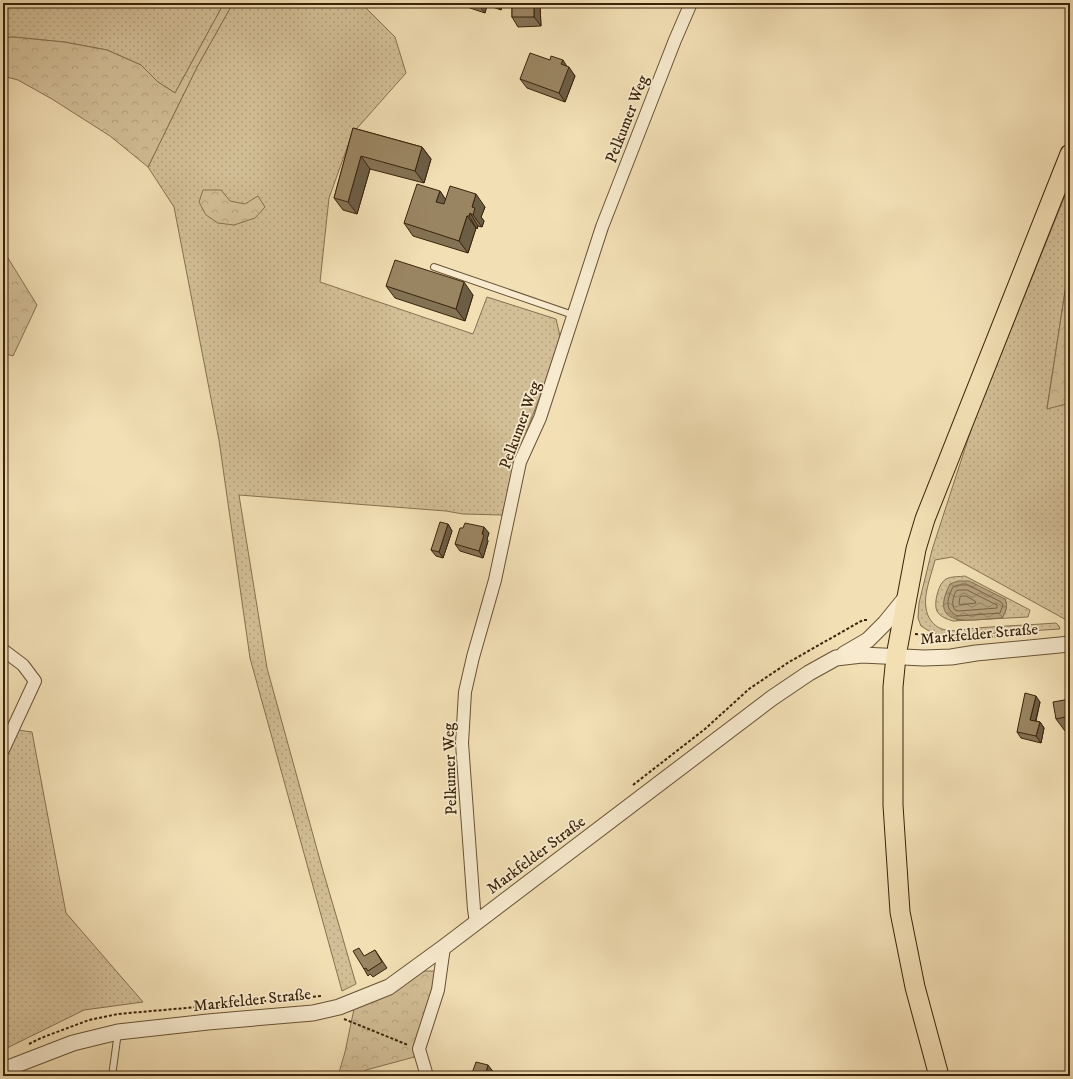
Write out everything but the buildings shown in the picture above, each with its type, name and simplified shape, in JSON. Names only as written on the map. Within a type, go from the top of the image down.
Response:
[{"type":"main road","points":[[939,1076],[915,987],[900,912],[893,805],[893,687],[896,656],[916,549],[938,485],[1070,154]]},
{"type":"street","name":"Pelkumer Weg","points":[[476,923],[473,902],[462,743],[465,692],[472,656],[499,562],[520,462],[540,418],[602,227],[675,40],[691,3]]},
{"type":"street","points":[[836,658],[868,640],[885,623],[907,596]]},
{"type":"street","name":"Markfelder Straße","points":[[3,1070],[73,1043],[118,1032],[208,1022],[313,1013],[339,1007],[389,987],[476,923],[772,698],[809,673],[836,658],[862,654],[924,658],[951,657],[1070,644]]},
{"type":"street","points":[[3,650],[23,665],[35,681],[3,750]]},
{"type":"street","points":[[427,1076],[418,1049],[438,990],[444,947]]},
{"type":"lane","points":[[434,267],[573,315]]},
{"type":"lane","points":[[112,1076],[118,1032]]},
{"type":"path","points":[[339,1007],[344,1019],[418,1049]]},
{"type":"green space","points":[[3,3],[224,3],[175,93],[158,82],[141,65],[107,50],[64,42],[13,37],[3,38]]},
{"type":"green space","points":[[224,3],[233,3],[197,67],[148,167],[110,136],[52,99],[18,80],[3,76],[3,38],[13,37],[64,42],[107,50],[141,65],[158,82],[175,93]]},
{"type":"green space","points":[[233,3],[361,3],[395,37],[406,73],[352,134],[329,198],[320,282],[473,334],[487,297],[556,319],[561,340],[526,433],[502,515],[463,514],[446,511],[239,495],[267,668],[356,984],[342,991],[250,658],[219,440],[174,207],[148,167],[197,67]]},
{"type":"green space","points":[[1070,183],[1070,275],[1066,285],[1047,408],[1070,403],[1070,622],[952,557],[935,560],[928,584],[925,603],[929,618],[936,626],[942,629],[955,631],[976,628],[1056,623],[1060,629],[950,636],[938,635],[921,626],[918,618],[919,603],[932,550],[972,427]]},
{"type":"green space","points":[[203,190],[221,190],[230,201],[245,204],[258,196],[265,207],[255,218],[234,225],[218,223],[206,215],[199,202]]},
{"type":"green space","points":[[3,250],[37,305],[13,356],[3,353]]},
{"type":"green space","points":[[1070,275],[1070,403],[1047,409],[1066,285]]},
{"type":"green space","points":[[965,576],[1030,610],[1028,617],[953,621],[946,619],[938,613],[936,608],[937,594],[941,584],[948,578]],"holes":[[[1005,599],[1006,609],[1002,618],[956,620]]]},
{"type":"green space","points":[[18,730],[32,732],[66,913],[143,1002],[84,1010],[5,1049],[3,1048],[3,760]]},
{"type":"green space","points":[[424,971],[436,971],[418,1056],[366,1070],[363,1076],[338,1076],[345,1052],[354,1009],[395,991]]},
{"type":"water","points":[[958,581],[969,581],[1005,599],[1006,609],[1002,618],[967,620],[949,616],[944,609],[944,599],[950,584]]}]
